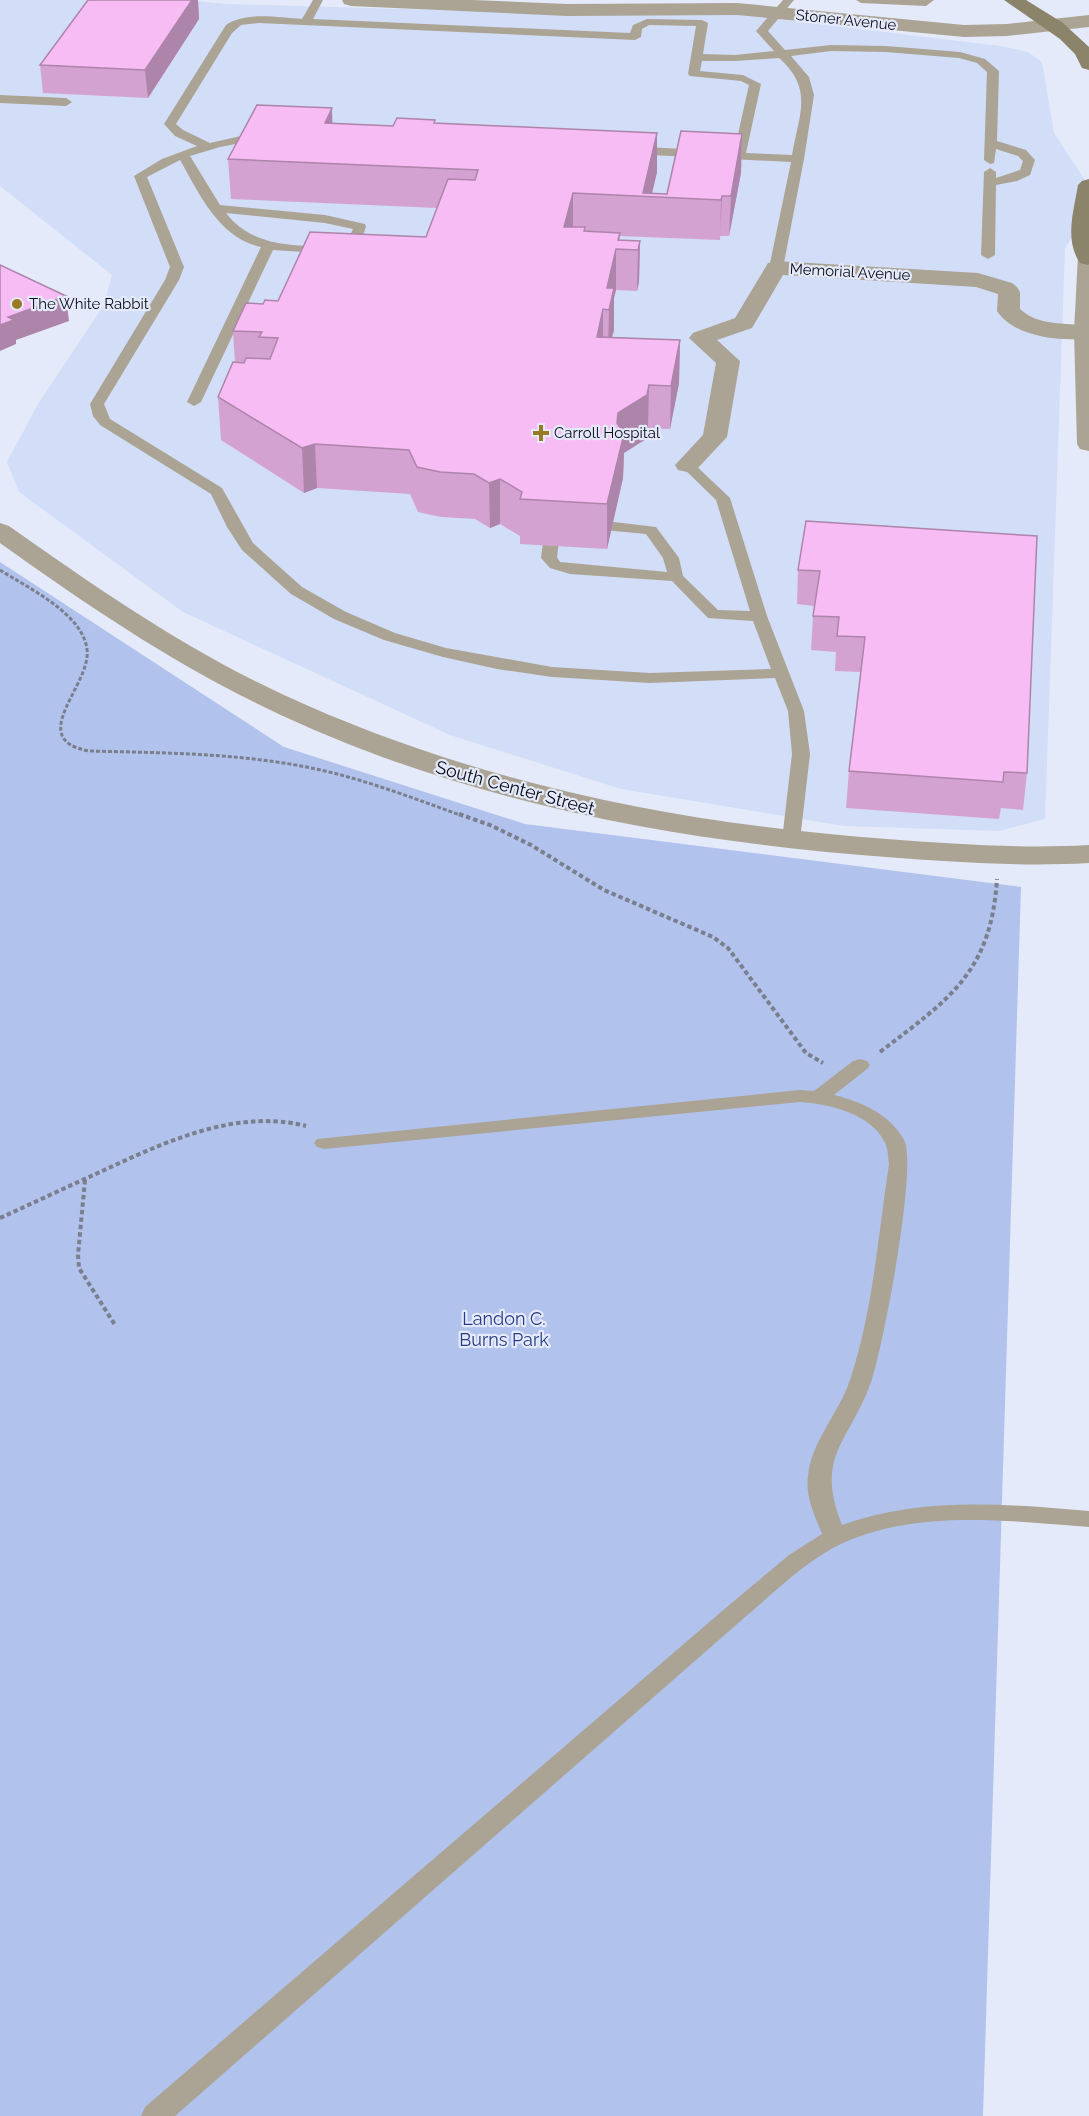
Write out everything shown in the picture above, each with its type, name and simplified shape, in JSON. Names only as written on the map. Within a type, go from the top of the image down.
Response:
[{"type":"main road","points":[[1013,0],[1054,26],[1077,44],[1089,64]]},
{"type":"main road","points":[[1089,184],[1081,230],[1089,256]]},
{"type":"street","name":"Stoner Avenue","points":[[351,0],[567,10],[784,7],[964,31],[1054,26],[1089,21]]},
{"type":"street","points":[[1089,256],[1086,333],[1089,444]]},
{"type":"street","name":"Memorial Avenue","points":[[687,465],[715,437],[728,361],[701,338],[744,323],[776,268],[978,280],[1004,288],[1009,292],[1008,311],[1017,320],[1050,330],[1086,333]]},
{"type":"street","name":"South Center Street","points":[[0,531],[113,608],[194,659],[310,717],[369,743],[507,788],[660,822],[791,840],[1058,857],[1089,854]]},
{"type":"lane","points":[[306,22],[318,0]]},
{"type":"lane","points":[[861,0],[926,3],[929,0]]},
{"type":"lane","points":[[776,268],[798,159],[808,84],[802,74],[762,31],[784,7]]},
{"type":"lane","points":[[209,147],[179,133],[170,124],[232,25],[260,20],[635,37],[637,27],[647,22],[702,23],[694,74],[743,78],[755,84],[739,156]]},
{"type":"lane","points":[[697,57],[735,58],[831,48],[886,49],[960,55],[981,61],[993,71],[988,255]]},
{"type":"lane","points":[[0,99],[66,102]]},
{"type":"lane","points":[[281,135],[248,137],[209,147],[159,164],[140,176],[177,267],[172,280],[97,404],[105,422],[217,491],[224,501],[236,531],[260,561],[281,579],[308,598],[374,630],[416,645],[491,663],[541,671],[649,678],[782,673]]},
{"type":"lane","points":[[990,183],[1013,178],[1026,172],[1029,160],[1022,153],[991,143]]},
{"type":"lane","points":[[623,150],[798,159]]},
{"type":"lane","points":[[184,156],[218,208],[234,230],[245,237],[268,246],[350,251],[360,226],[325,219],[241,213],[218,208]]},
{"type":"lane","points":[[194,402],[268,246]]},
{"type":"lane","points":[[687,465],[723,498],[759,616],[800,726],[801,754],[791,840]]},
{"type":"lane","points":[[676,577],[570,569],[555,565],[549,558],[551,542],[560,524],[572,522],[651,530],[671,558],[676,577],[714,615],[759,616]]},
{"type":"lane","points":[[819,1097],[860,1065]]},
{"type":"lane","points":[[324,1143],[788,1098],[819,1097],[864,1113],[885,1126],[896,1143],[899,1164],[873,1331],[863,1371],[848,1413],[826,1453],[819,1475],[820,1496],[835,1537]]},
{"type":"lane","points":[[154,2116],[736,1612],[804,1557],[835,1537],[889,1521],[929,1515],[1002,1512],[1089,1519]]},
{"type":"path","points":[[0,570],[68,616],[84,634],[89,657],[87,665],[63,712],[61,729],[63,742],[68,747],[76,751],[193,753],[251,758],[314,770],[383,788],[490,825],[531,845],[604,890],[713,937],[737,958],[806,1053],[816,1061],[828,1065],[844,1068],[860,1065],[940,1006],[964,982],[977,965],[986,944],[993,916],[997,884],[996,854]]},
{"type":"path","points":[[0,1218],[161,1144],[220,1127],[287,1120],[306,1126],[324,1143]]},
{"type":"path","points":[[86,1179],[78,1256],[79,1268],[115,1325]]},
{"type":"shaded area","name":"Carroll Hospital","points":[[0,0],[185,0],[227,4],[622,15],[743,15],[1000,46],[1028,52],[1042,62],[1054,133],[1089,186],[1089,211],[1065,248],[1045,819],[999,831],[844,826],[621,789],[450,735],[183,612],[19,492],[7,462],[38,404],[104,305],[112,275],[0,186]]},
{"type":"green space","name":"Landon C. Burns Park","points":[[0,562],[284,747],[525,824],[1021,887],[983,2116],[0,2116]]},
{"type":"building","points":[[88,0],[192,0],[145,70],[40,65]]},
{"type":"building","points":[[257,105],[332,108],[325,123],[393,126],[397,118],[435,120],[434,123],[657,133],[643,193],[667,194],[681,131],[742,134],[731,196],[722,196],[721,200],[573,193],[564,227],[585,227],[584,231],[620,233],[618,240],[640,241],[638,250],[616,249],[607,288],[614,288],[609,310],[603,309],[597,337],[680,340],[671,386],[649,385],[647,395],[618,413],[617,423],[624,434],[607,504],[520,499],[522,492],[500,479],[489,483],[474,474],[440,472],[417,467],[409,450],[315,444],[302,448],[218,397],[233,362],[244,363],[246,358],[270,359],[278,338],[259,337],[262,332],[233,331],[246,303],[263,304],[265,300],[278,301],[310,232],[426,237],[448,179],[475,180],[478,170],[228,159]]},
{"type":"building","points":[[0,265],[66,296],[8,317],[14,320],[0,325]]},
{"type":"building","points":[[806,521],[1037,536],[1027,773],[1004,772],[1003,782],[849,771],[865,637],[837,636],[839,617],[813,616],[820,571],[798,570]]},
{"type":"place","name":"The White Rabbit","points":[[17,304]]},
{"type":"place","name":"Carroll Hospital","points":[[541,433]]}]
